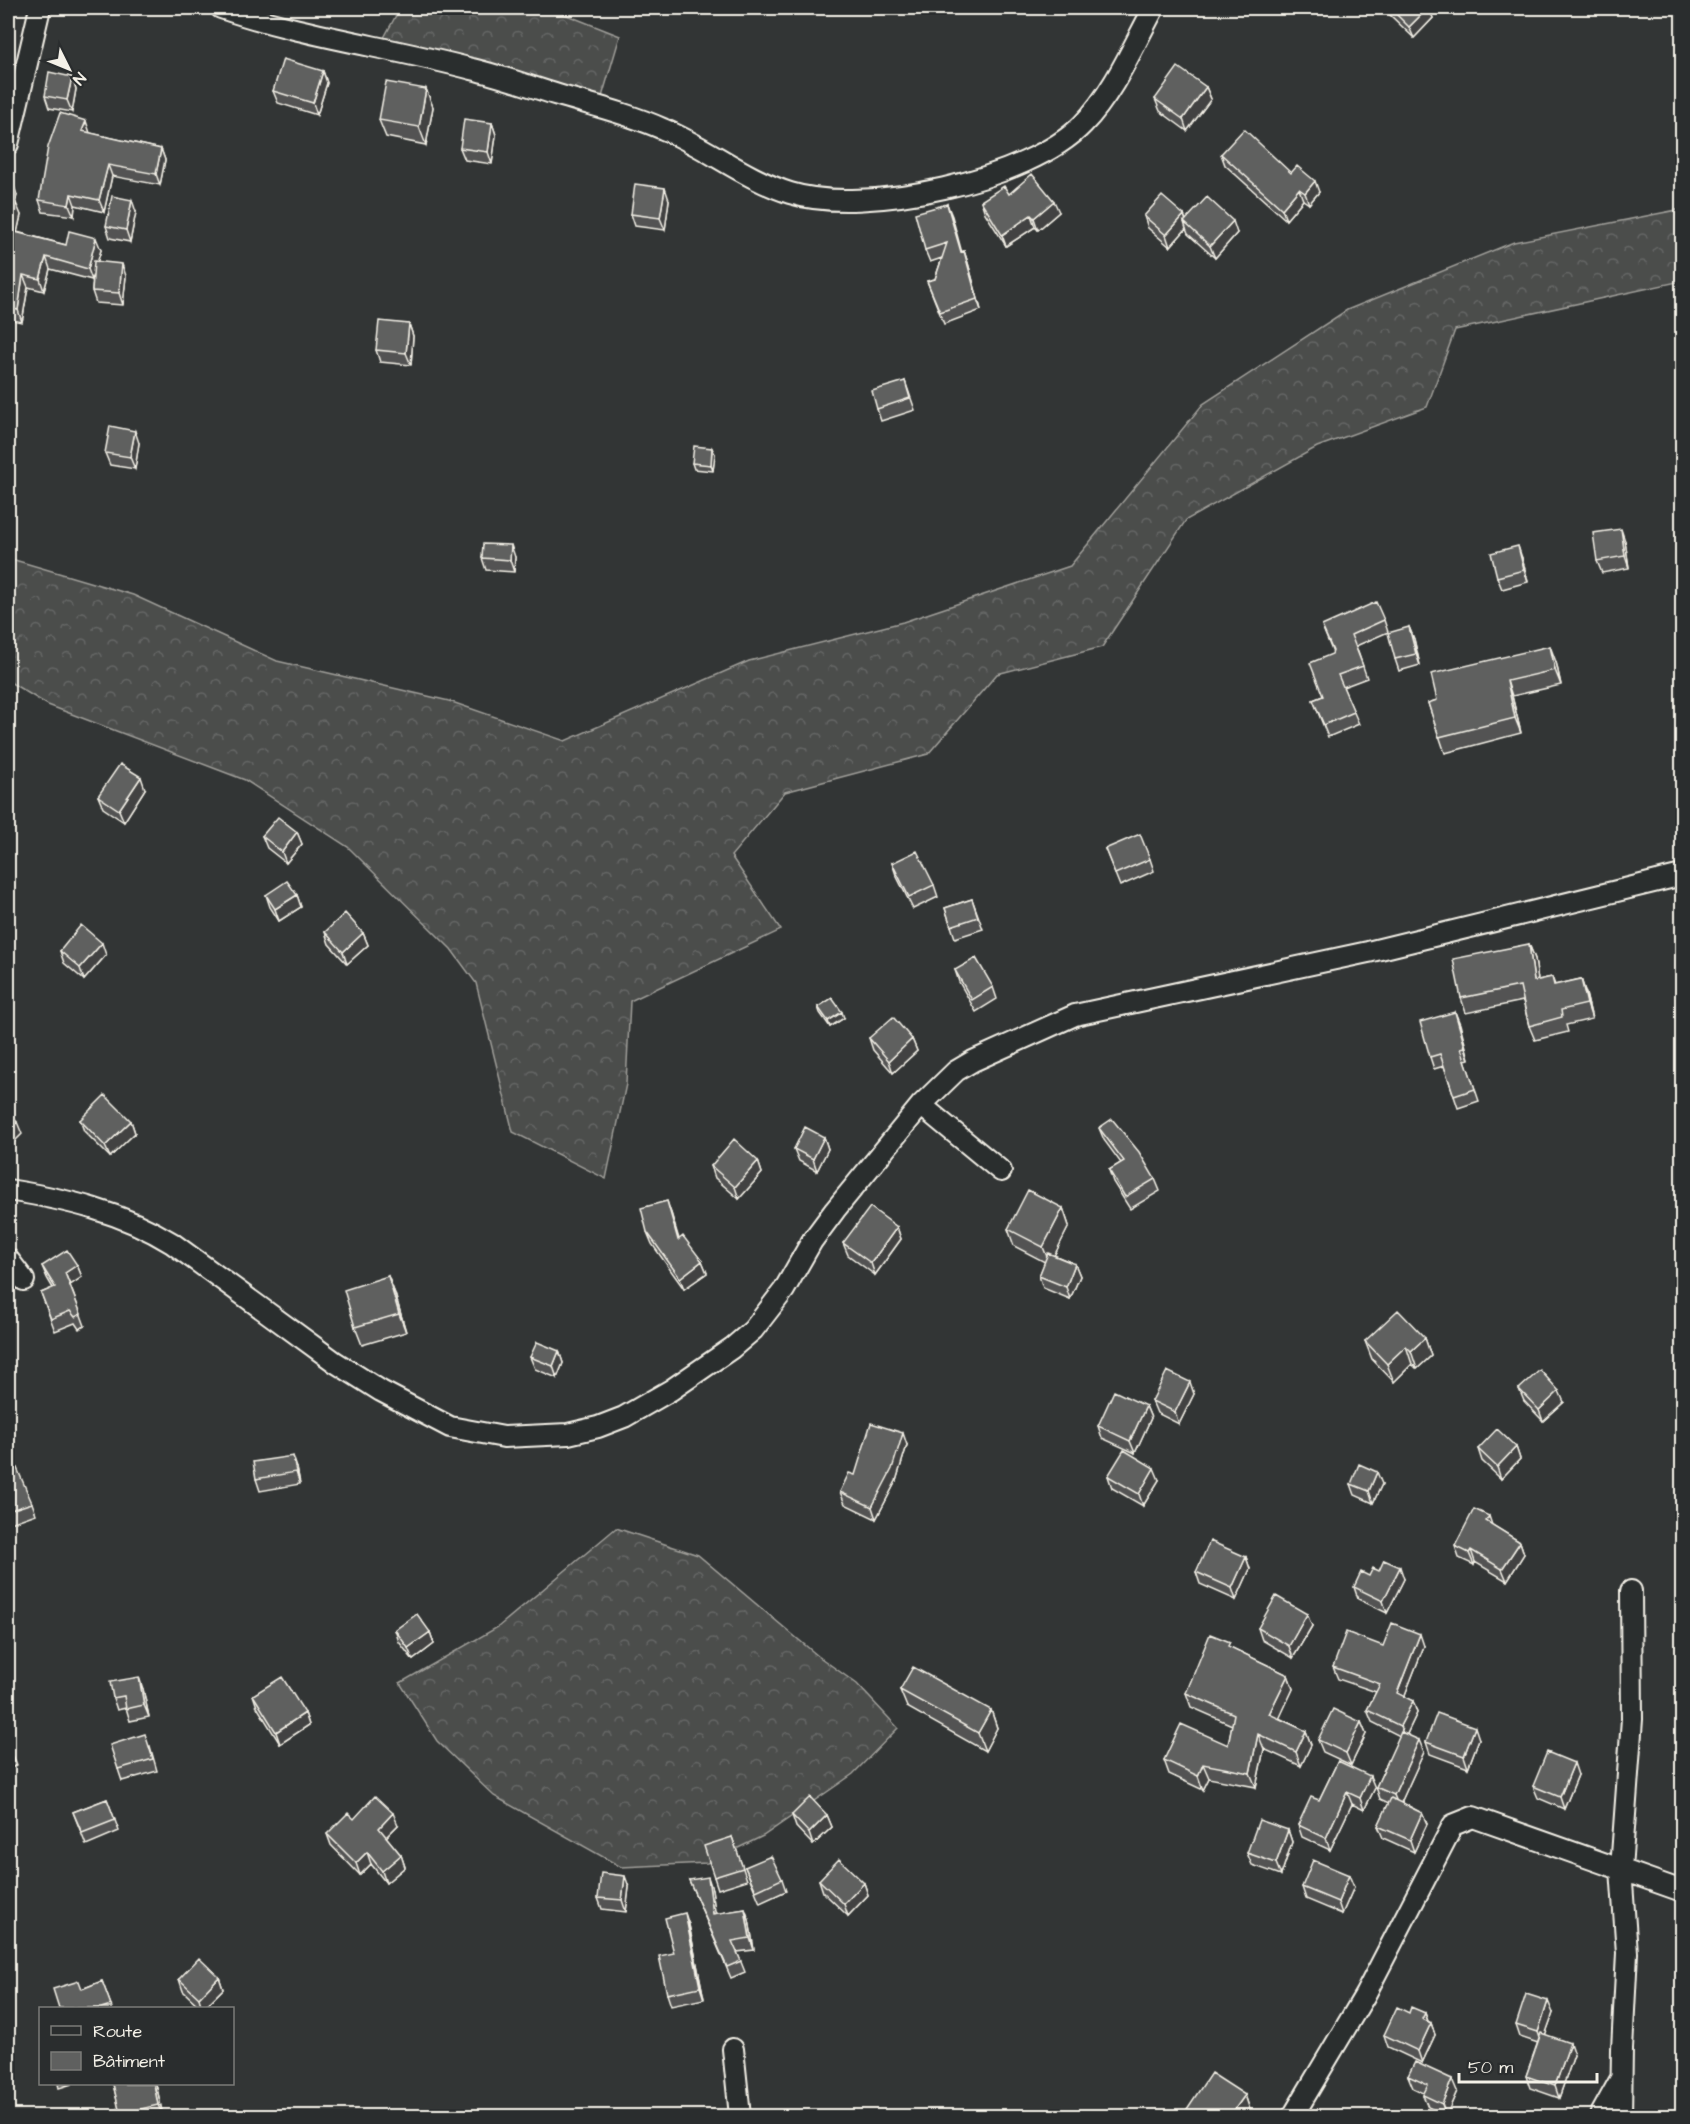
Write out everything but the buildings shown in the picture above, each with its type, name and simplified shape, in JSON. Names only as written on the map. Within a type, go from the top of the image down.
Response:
[{"type":"street","points":[[8,144],[40,8]]},
{"type":"street","points":[[221,8],[267,23],[471,68],[557,94],[663,129],[750,178],[792,193],[830,200],[877,200],[943,189],[989,176],[1062,142],[1083,124],[1099,103],[1154,8]]},
{"type":"street","points":[[8,1190],[71,1202],[147,1228],[172,1243],[335,1362],[381,1391],[450,1427],[504,1437],[568,1434],[598,1427],[624,1417],[671,1390],[732,1348],[753,1330],[784,1290],[812,1241],[835,1210],[921,1105],[956,1071],[972,1061],[1075,1015],[1368,952],[1683,875]]},
{"type":"street","points":[[921,1105],[1000,1171]]},
{"type":"street","points":[[8,1259],[24,1280]]},
{"type":"street","points":[[1622,2116],[1620,2080],[1628,1953],[1621,1869],[1632,1719],[1631,1591]]},
{"type":"street","points":[[1293,2116],[1365,1995],[1453,1826],[1473,1817],[1683,1890]]},
{"type":"street","points":[[733,2049],[740,2116]]},
{"type":"street","points":[[1599,2116],[1620,2080]]},
{"type":"green space","points":[[400,8],[549,8],[620,36],[599,107],[378,49]]},
{"type":"green space","points":[[1682,209],[1682,281],[1455,330],[1427,407],[1317,447],[1186,520],[1102,647],[997,674],[928,754],[785,792],[731,856],[781,930],[630,1001],[626,1084],[606,1179],[513,1132],[476,983],[451,949],[348,847],[245,780],[48,705],[8,681],[8,558],[133,595],[277,661],[449,701],[565,741],[749,661],[903,622],[1070,566],[1203,404],[1347,310],[1514,242]]},
{"type":"green space","points":[[616,1528],[698,1555],[818,1656],[857,1684],[898,1728],[853,1774],[763,1836],[707,1863],[621,1867],[494,1796],[437,1741],[400,1683],[498,1627]]}]
